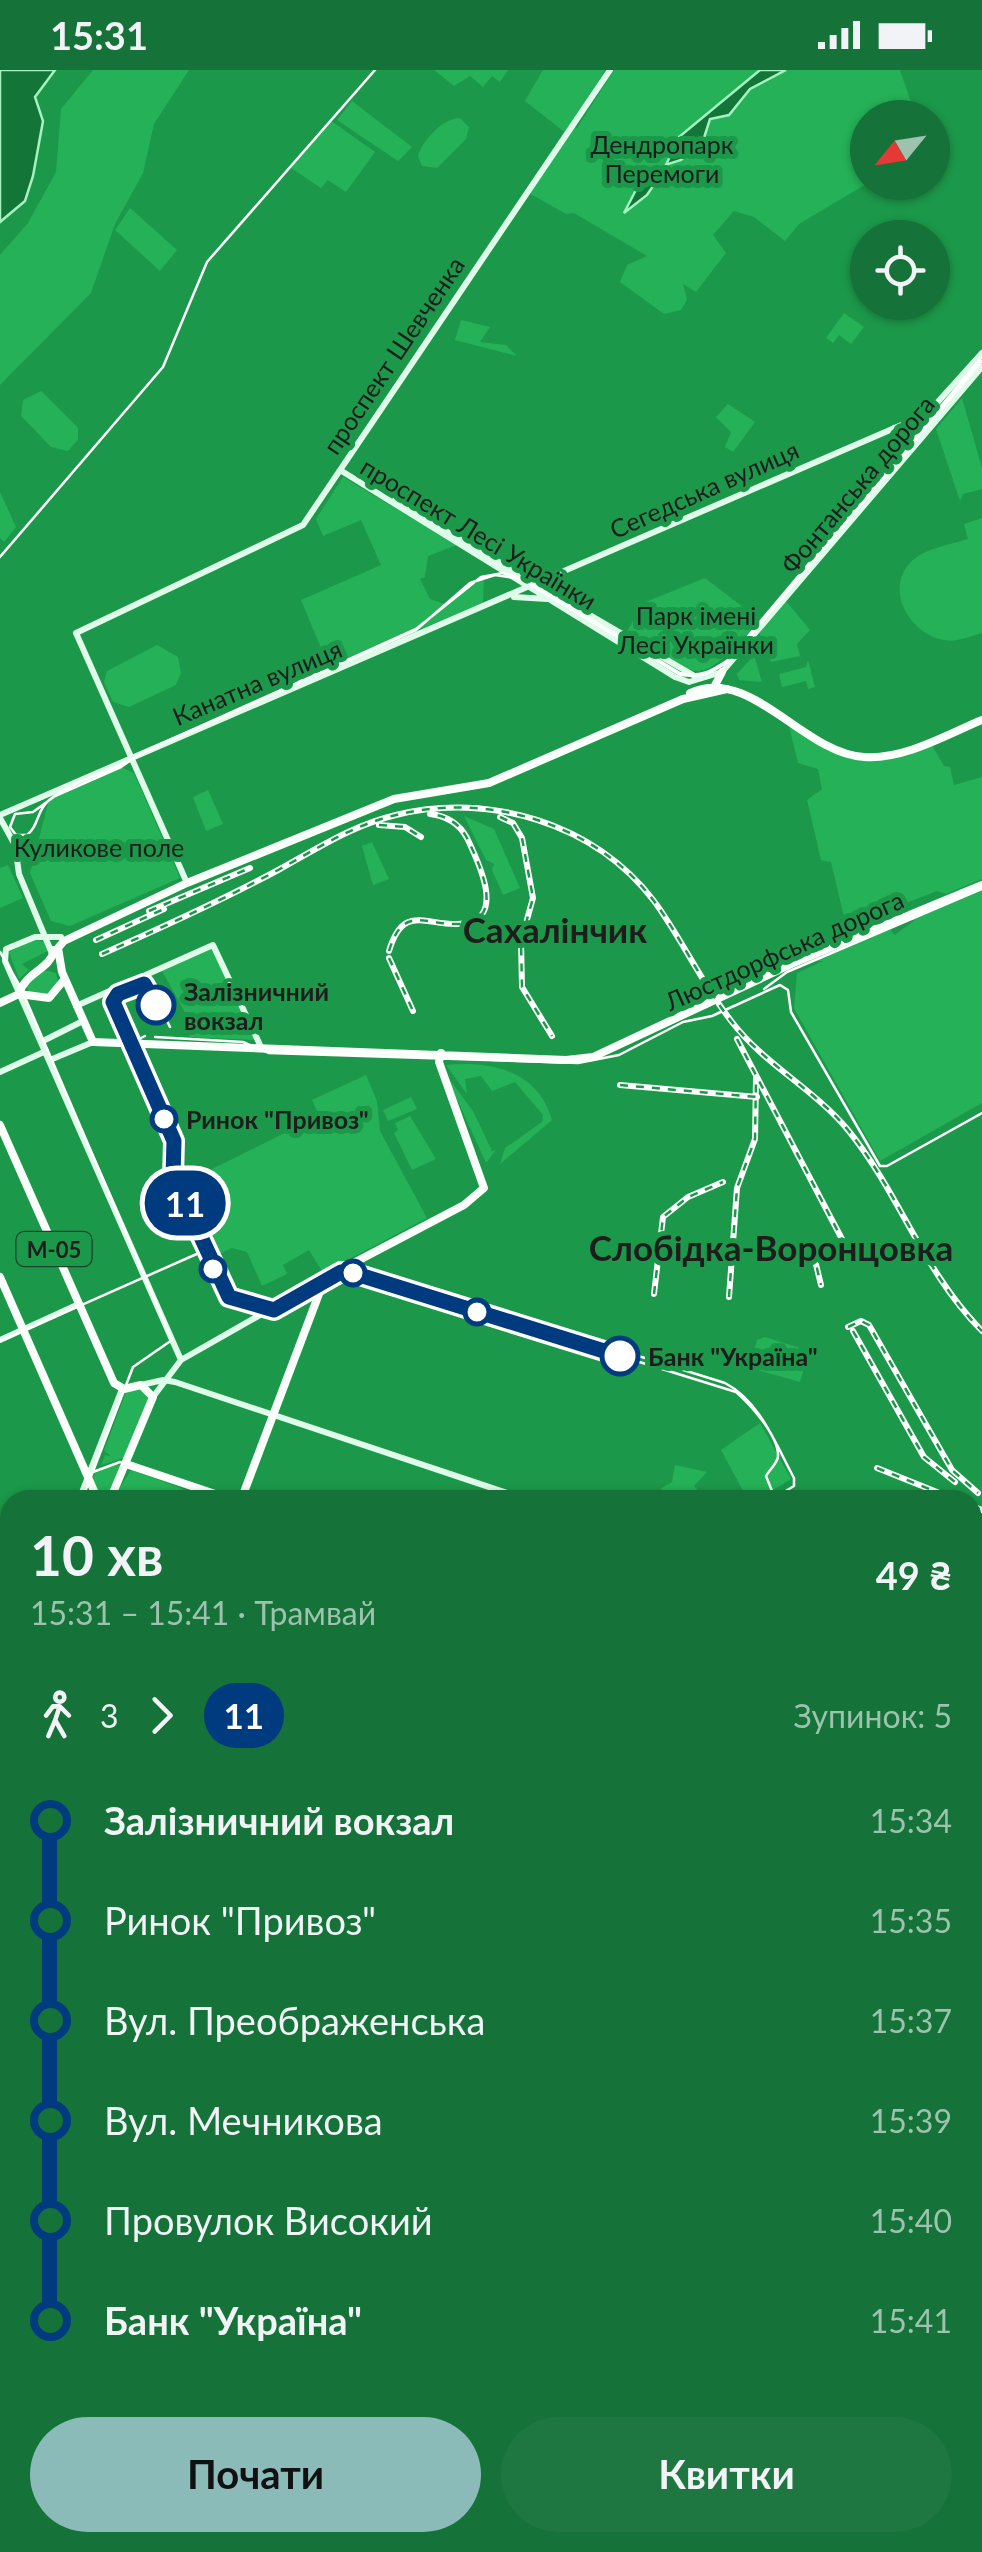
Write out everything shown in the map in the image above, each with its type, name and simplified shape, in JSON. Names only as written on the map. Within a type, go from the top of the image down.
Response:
[{"type":"main road","name":"проспект Шевченка","points":[[132,759],[76,632],[300,528],[610,70]]},
{"type":"main road","name":"Фонтанська дорога","points":[[927,414],[982,353]]},
{"type":"main road","name":"Фонтанська дорога","points":[[719,684],[982,366]]},
{"type":"main road","name":"Сегедська вулиця","points":[[534,586],[927,414]]},
{"type":"main road","points":[[908,433],[910,421]]},
{"type":"main road","points":[[894,428],[918,441]]},
{"type":"main road","name":"проспект Лесі Українки","points":[[340,470],[685,677]]},
{"type":"main road","name":"проспект Лесі Українки","points":[[534,586],[685,677]]},
{"type":"main road","name":"Канатна вулиця","points":[[0,817],[534,586]]},
{"type":"main road","points":[[508,597],[550,599]]},
{"type":"main road","points":[[685,697],[685,677],[719,684],[772,709],[824,747],[859,757],[902,752],[982,720]]},
{"type":"main road","points":[[702,679],[719,684]]},
{"type":"main road","points":[[179,1363],[4,961],[6,949],[35,937],[56,939],[398,798],[499,779],[719,684]]},
{"type":"main road","points":[[132,759],[187,883]]},
{"type":"main road","points":[[0,817],[15,845],[18,868],[44,926],[56,939],[63,975],[93,1042],[50,1060]]},
{"type":"main road","name":"Люстдорфська дорога","points":[[93,1042],[566,1060],[604,1054],[794,963],[982,886]]},
{"type":"main road","points":[[35,937],[44,926]]},
{"type":"main road","points":[[0,1003],[19,994],[30,974],[45,966],[53,956],[56,939]]},
{"type":"main road","points":[[76,1006],[212,944],[261,1047]]},
{"type":"main road","points":[[45,966],[63,975]]},
{"type":"main road","points":[[19,994],[34,1000],[49,998],[60,990],[63,975]]},
{"type":"main road","points":[[41,1042],[84,1021]]},
{"type":"main road","points":[[0,1072],[46,1051]]},
{"type":"main road","points":[[434,1052],[463,1132]]},
{"type":"main road","points":[[115,1490],[153,1397],[179,1363],[326,1278],[464,1205],[484,1188],[434,1052]]},
{"type":"main road","name":"М-05","points":[[0,1125],[114,1383],[122,1389]]},
{"type":"main road","points":[[0,1277],[94,1490]]},
{"type":"main road","points":[[245,1490],[326,1278]]},
{"type":"main road","points":[[0,1340],[80,1304]]},
{"type":"main road","points":[[176,1382],[172,1375],[179,1363]]},
{"type":"main road","points":[[83,1490],[122,1389],[163,1380],[498,1490]]},
{"type":"main road","points":[[141,1385],[153,1397]]},
{"type":"main road","points":[[126,1464],[203,1490]]},
{"type":"green space","points":[[93,70],[189,70],[154,124],[143,173],[115,224],[91,293],[0,385],[0,255],[28,223],[56,172],[61,109]]},
{"type":"green space","points":[[434,70],[508,70],[500,82],[492,76],[483,87],[470,76],[454,86]]},
{"type":"green space","name":"Дендропарк Перемоги","points":[[543,70],[605,70],[572,125],[577,128],[614,70],[900,70],[910,100],[850,100],[850,194],[799,224],[785,241],[754,217],[734,211],[713,235],[726,253],[696,292],[683,284],[687,300],[681,310],[664,314],[620,282],[627,265],[647,256],[574,213],[566,214],[527,192],[567,134],[525,101]]},
{"type":"green space","points":[[352,101],[412,147],[398,161],[337,120]]},
{"type":"green space","points":[[460,118],[469,127],[466,139],[437,168],[422,166],[418,156],[429,137],[440,126]]},
{"type":"green space","points":[[330,120],[375,152],[346,192],[328,180],[321,188],[291,168]]},
{"type":"green space","points":[[130,208],[177,250],[160,271],[115,230]]},
{"type":"green space","points":[[844,313],[864,327],[851,344],[839,335],[833,343],[826,338]]},
{"type":"green space","points":[[461,320],[490,327],[480,342],[506,345],[517,356],[455,340]]},
{"type":"green space","points":[[41,391],[78,428],[78,440],[68,451],[51,447],[21,416],[23,400]]},
{"type":"green space","points":[[962,398],[982,468],[982,489],[963,494],[960,501],[936,429]]},
{"type":"green space","points":[[728,404],[755,422],[733,452],[725,447],[731,432],[716,417]]},
{"type":"green space","points":[[343,477],[457,545],[428,556],[425,577],[420,579],[430,599],[447,605],[484,577],[483,603],[329,667],[301,600],[381,565],[361,520],[323,536],[316,519]]},
{"type":"green space","points":[[0,492],[16,527],[4,542],[0,538]]},
{"type":"green space","points":[[982,518],[982,633],[953,641],[932,636],[921,630],[905,610],[900,586],[903,574],[922,554],[968,539],[964,524]]},
{"type":"green space","name":"Парк імені Лесі Українки","points":[[705,578],[760,620],[710,668],[685,669],[625,635],[643,603]]},
{"type":"green space","points":[[786,601],[810,630],[797,644],[800,656],[771,662],[759,632]]},
{"type":"green space","points":[[157,645],[178,657],[181,673],[176,685],[129,707],[113,702],[104,682],[107,671]]},
{"type":"green space","points":[[754,655],[762,682],[739,680],[737,674]]},
{"type":"green space","points":[[808,660],[815,687],[808,689],[806,681],[782,687],[779,674],[806,667]]},
{"type":"green space","points":[[789,726],[826,750],[857,758],[932,745],[944,766],[950,767],[954,785],[982,777],[982,879],[888,910],[888,918],[839,935],[835,920],[844,917],[831,862],[821,860],[807,800],[822,789],[818,769],[798,763]]},
{"type":"green space","name":"Куликове поле","points":[[121,767],[134,773],[180,878],[70,926],[51,921],[30,873],[49,800]]},
{"type":"green space","points":[[208,790],[223,824],[206,831],[193,797]]},
{"type":"green space","points":[[464,816],[494,829],[520,888],[503,895],[492,870],[494,864],[486,860]]},
{"type":"green space","points":[[372,842],[389,879],[373,885],[362,846]]},
{"type":"green space","points":[[8,865],[23,898],[0,908],[0,868]]},
{"type":"green space","points":[[982,888],[982,1103],[880,1161],[794,1008],[797,973],[823,961],[810,961],[904,922],[890,930],[895,935],[915,920],[907,920]]},
{"type":"green space","points":[[34,939],[45,942],[50,950],[22,964],[29,970],[19,979],[9,952]]},
{"type":"green space","points":[[213,948],[254,1040],[190,1037],[183,1024],[187,1016],[162,971]]},
{"type":"green space","points":[[44,970],[56,973],[59,986],[49,995],[28,993],[27,982]]},
{"type":"green space","points":[[446,1065],[479,1065],[511,1072],[536,1090],[552,1120],[500,1164],[505,1148],[542,1122],[543,1115],[515,1082],[492,1091],[481,1076],[465,1079],[467,1094]]},
{"type":"green space","points":[[366,1075],[377,1101],[380,1131],[427,1218],[323,1273],[309,1250],[283,1265],[287,1274],[262,1286],[247,1252],[232,1248],[217,1255],[184,1193],[192,1190],[186,1182],[319,1116],[312,1100]]},
{"type":"green space","points":[[446,1075],[473,1111],[492,1151],[496,1150],[486,1163]]},
{"type":"green space","points":[[411,1097],[417,1109],[388,1121],[383,1110]]},
{"type":"green space","points":[[410,1116],[436,1159],[412,1170],[394,1133],[398,1130],[395,1123]]},
{"type":"green space","points":[[765,1337],[809,1351],[800,1382],[750,1368],[757,1340]]},
{"type":"green space","points":[[143,1389],[151,1397],[124,1458],[101,1465],[105,1455],[111,1456],[104,1451],[126,1392]]},
{"type":"green space","points":[[760,1423],[791,1479],[773,1490],[743,1490],[721,1450]]},
{"type":"green space","points":[[675,1465],[707,1472],[694,1486],[698,1490],[660,1489],[672,1482]]},
{"type":"green space","points":[[122,1466],[112,1490],[96,1490],[92,1481],[95,1473]]},
{"type":"green space","points":[[131,1470],[184,1490],[118,1490]]},
{"type":"shaded area","points":[[0,70],[55,70],[35,97],[43,121],[25,201],[0,222]]},
{"type":"shaded area","points":[[760,70],[786,70],[750,89],[729,115],[710,119],[703,141],[681,160],[668,164],[647,195],[624,213],[637,188],[666,165],[679,137]]},
{"type":"tram line","points":[[0,557],[163,367],[207,262],[375,70]]},
{"type":"tram line","points":[[982,357],[728,660],[711,670],[694,675],[680,673],[524,579],[503,573],[481,577],[416,629],[141,753],[121,767],[55,796],[33,812],[15,814],[10,827],[16,835],[27,835],[44,805],[48,801],[58,793],[69,787],[119,765],[131,760],[142,753],[416,630],[470,583],[495,575],[521,579],[680,675],[694,676],[712,671],[729,661],[982,361]]},
{"type":"tram line","points":[[764,989],[787,972],[982,889]]},
{"type":"tram line","points":[[0,952],[21,988],[172,1340],[133,1367],[86,1490]]},
{"type":"tram line","name":"11","points":[[156,1005],[150,988],[144,984],[118,994],[113,1002],[174,1141],[170,1165],[173,1177],[223,1292],[229,1297],[274,1310],[341,1272],[350,1272],[620,1356]]},
{"type":"tram line","points":[[170,1027],[149,984],[114,998],[114,1007],[174,1141],[173,1177],[229,1297],[274,1310],[341,1272],[350,1272],[736,1392],[773,1438]]},
{"type":"tram line","points":[[155,1037],[243,1042],[269,1053],[578,1063],[619,1055],[683,1022],[712,1016],[780,985],[788,990],[791,1012],[880,1166],[887,1166],[982,1113]]},
{"type":"tram line","points":[[145,1036],[137,1040],[134,1048],[175,1142],[174,1177],[229,1294],[272,1305],[340,1266],[350,1266],[725,1383],[748,1401],[773,1438]]},
{"type":"tram line","points":[[0,1341],[199,1253],[204,1243]]},
{"type":"tram line","points":[[773,1438],[794,1478],[794,1486],[787,1490]]},
{"type":"tram line","points":[[772,1490],[766,1476],[778,1455],[773,1438]]},
{"type":"tram line","points":[[93,1472],[120,1462],[205,1490]]},
{"type":"railway","points":[[102,954],[380,819],[431,809],[467,808],[538,820],[571,833],[630,874],[654,901],[732,1022],[848,1130],[943,1283],[982,1331]]},
{"type":"railway","points":[[389,951],[395,936],[408,922],[473,921],[482,914],[486,903],[483,876],[464,833],[452,821],[430,814]]},
{"type":"railway","points":[[500,817],[513,823],[522,838],[533,898],[521,941],[522,987],[552,1036]]},
{"type":"railway","points":[[379,825],[405,827],[421,837]]},
{"type":"railway","points":[[149,911],[250,868]]},
{"type":"railway","points":[[96,940],[164,909]]},
{"type":"railway","points":[[389,958],[413,1011]]},
{"type":"railway","points":[[737,1039],[843,1241]]},
{"type":"railway","points":[[729,1297],[737,1188],[755,1139],[756,1078]]},
{"type":"railway","points":[[620,1085],[757,1097]]},
{"type":"railway","points":[[654,1294],[663,1217],[688,1197],[723,1182]]},
{"type":"railway","points":[[813,1252],[821,1285]]},
{"type":"railway","points":[[848,1327],[861,1321],[869,1325],[952,1470],[975,1490]]},
{"type":"railway","points":[[853,1331],[924,1457],[955,1482]]},
{"type":"railway","points":[[877,1468],[932,1490]]},
{"type":"place","name":"Залізничний вокзал","points":[[156,1005]]},
{"type":"place","name":"Ринок \"Привоз\"","points":[[164,1119]]},
{"type":"place","name":"Банк \"Україна\"","points":[[620,1356]]},
{"type":"district","name":"Сахалінчик","points":[[555,929]]},
{"type":"district","name":"Слобідка-Воронцовка","points":[[771,1247]]}]
